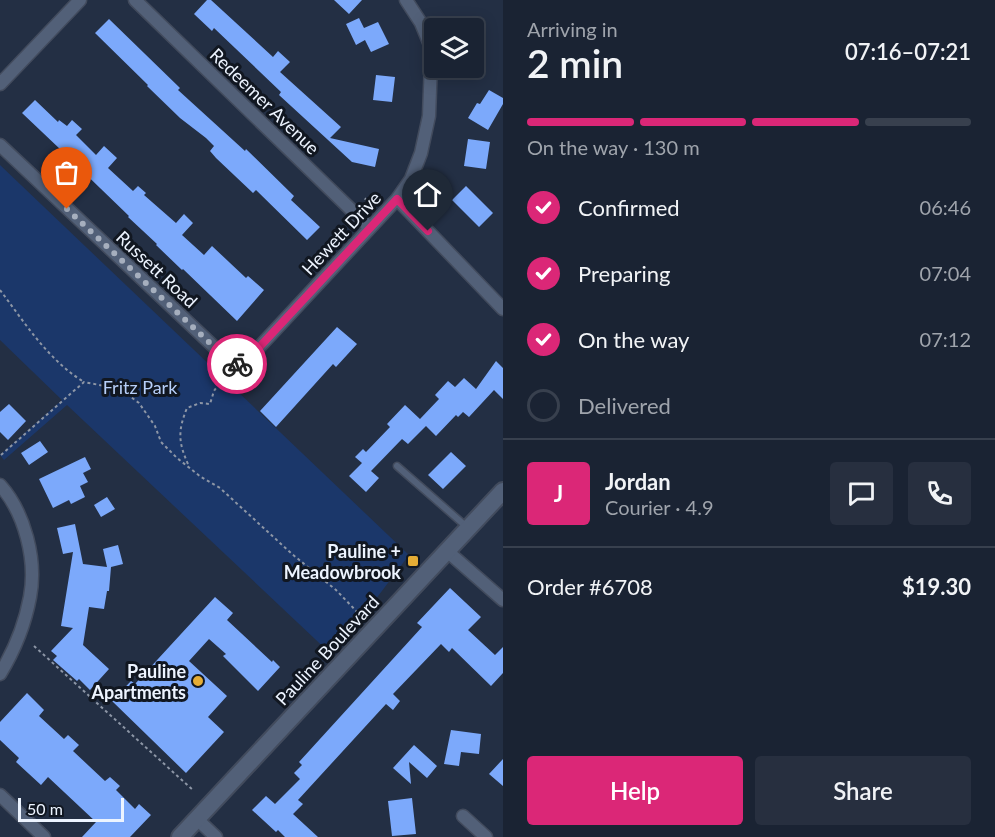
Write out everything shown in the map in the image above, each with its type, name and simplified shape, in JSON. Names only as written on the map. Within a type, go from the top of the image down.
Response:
[{"type":"street","points":[[0,84],[81,0]]},
{"type":"street","name":"Redeemer Avenue","points":[[135,0],[370,228]]},
{"type":"street","name":"Hewett Drive","points":[[236,363],[251,356],[397,199],[411,179],[421,153],[429,116],[430,45],[421,23],[406,0]]},
{"type":"street","name":"Russett Road","points":[[0,145],[223,356],[236,363]]},
{"type":"street","points":[[397,199],[503,309]]},
{"type":"street","points":[[0,485],[7,492],[23,524],[32,559],[31,596],[16,643],[0,674]]},
{"type":"street","name":"Pauline Boulevard","points":[[180,837],[503,491]]},
{"type":"street","points":[[447,551],[503,600]]},
{"type":"street","points":[[0,795],[44,837]]},
{"type":"street","points":[[463,816],[486,837]]},
{"type":"street","points":[[197,819],[216,837]]},
{"type":"lane","points":[[397,466],[468,528]]},
{"type":"path","points":[[0,290],[35,338],[73,375],[84,382],[120,389],[139,403],[161,442],[201,477],[220,488],[292,554],[336,590],[359,614]]},
{"type":"path","points":[[189,467],[181,449],[180,426],[186,408],[200,403],[210,404],[214,391],[236,363]]},
{"type":"path","points":[[1,455],[84,382]]},
{"type":"path","points":[[34,646],[194,791]]},
{"type":"green space","name":"Fritz Park","points":[[0,165],[409,555],[333,656],[67,405],[4,460],[0,455],[62,400],[0,340]]},
{"type":"building","points":[[207,0],[211,0],[273,57],[278,51],[290,62],[280,72],[341,127],[330,138],[379,149],[375,167],[352,162],[279,95],[281,92],[214,28],[212,31],[194,14]]},
{"type":"building","points":[[334,0],[362,0],[349,14]]},
{"type":"building","points":[[359,18],[364,28],[378,22],[389,44],[371,52],[365,40],[356,45],[346,24]]},
{"type":"building","points":[[109,19],[180,88],[178,90],[245,151],[246,149],[294,196],[291,200],[320,227],[307,240],[256,190],[253,193],[216,158],[210,151],[214,146],[180,118],[95,33]]},
{"type":"building","points":[[376,75],[395,77],[392,102],[373,100]]},
{"type":"building","points":[[489,90],[503,98],[503,104],[488,130],[468,118],[477,103],[480,104]]},
{"type":"building","points":[[35,100],[58,122],[59,120],[67,126],[72,120],[82,129],[76,135],[96,155],[104,146],[117,158],[108,168],[133,191],[138,186],[146,193],[144,195],[176,223],[184,214],[193,223],[182,235],[204,255],[212,246],[246,278],[248,276],[264,290],[237,321],[156,245],[71,160],[59,152],[61,150],[22,113]]},
{"type":"building","points":[[468,139],[490,142],[486,169],[464,166]]},
{"type":"building","points":[[466,186],[493,213],[479,227],[452,200]]},
{"type":"building","points":[[337,327],[357,344],[336,367],[333,364],[276,427],[260,411]]},
{"type":"building","points":[[496,361],[503,368],[503,399],[494,390],[469,417],[463,412],[458,417],[456,415],[436,436],[426,426],[408,444],[402,439],[371,471],[379,478],[366,492],[349,476],[362,463],[355,457],[363,449],[366,452],[390,427],[387,424],[405,405],[420,419],[439,399],[435,395],[448,381],[455,387],[464,378],[476,389]]},
{"type":"building","points":[[9,404],[26,421],[8,440],[0,432],[0,412]]},
{"type":"building","points":[[40,441],[48,452],[29,465],[21,453]]},
{"type":"building","points":[[451,452],[466,466],[443,489],[428,475]]},
{"type":"building","points":[[85,457],[91,469],[83,473],[88,482],[80,486],[85,497],[71,504],[69,500],[53,508],[39,479]]},
{"type":"building","points":[[107,497],[115,509],[101,517],[94,505]]},
{"type":"building","points":[[75,524],[83,564],[107,567],[103,549],[118,545],[123,564],[111,567],[109,591],[107,591],[104,609],[89,607],[83,645],[109,669],[90,690],[53,660],[57,656],[51,651],[73,628],[61,626],[73,552],[63,554],[57,528]]},
{"type":"building","points":[[450,588],[481,617],[468,630],[495,655],[503,647],[503,673],[491,686],[452,648],[449,652],[441,644],[393,694],[400,701],[393,710],[386,704],[298,800],[303,804],[293,814],[318,837],[285,837],[278,830],[276,832],[252,810],[266,796],[275,804],[300,779],[294,773],[302,765],[299,762],[422,627],[417,623]]},
{"type":"building","points":[[215,597],[233,613],[227,620],[280,667],[258,691],[223,656],[226,654],[209,639],[189,661],[227,696],[208,717],[224,732],[186,773],[112,701],[131,681],[135,684]]},
{"type":"building","points":[[27,693],[44,710],[39,716],[64,739],[68,735],[79,745],[73,751],[105,781],[110,777],[120,786],[116,790],[135,809],[139,804],[151,815],[130,837],[82,837],[96,822],[48,777],[41,785],[16,762],[19,758],[0,740],[0,722]]},
{"type":"building","points":[[451,730],[481,734],[479,754],[461,752],[459,766],[444,764]]},
{"type":"building","points":[[414,745],[437,766],[427,778],[409,762],[411,784],[393,768]]},
{"type":"building","points":[[503,759],[503,786],[489,774]]},
{"type":"building","points":[[412,798],[416,834],[392,836],[388,801]]},
{"type":"way so far","points":[[67,209],[230,362],[237,364]]},
{"type":"place","name":"Pauline + Meadowbrook","points":[[413,561]]},
{"type":"place","name":"Pauline Apartments","points":[[198,681]]},
{"type":"route","points":[[237,364],[245,362],[251,356],[397,199],[428,231]]}]
